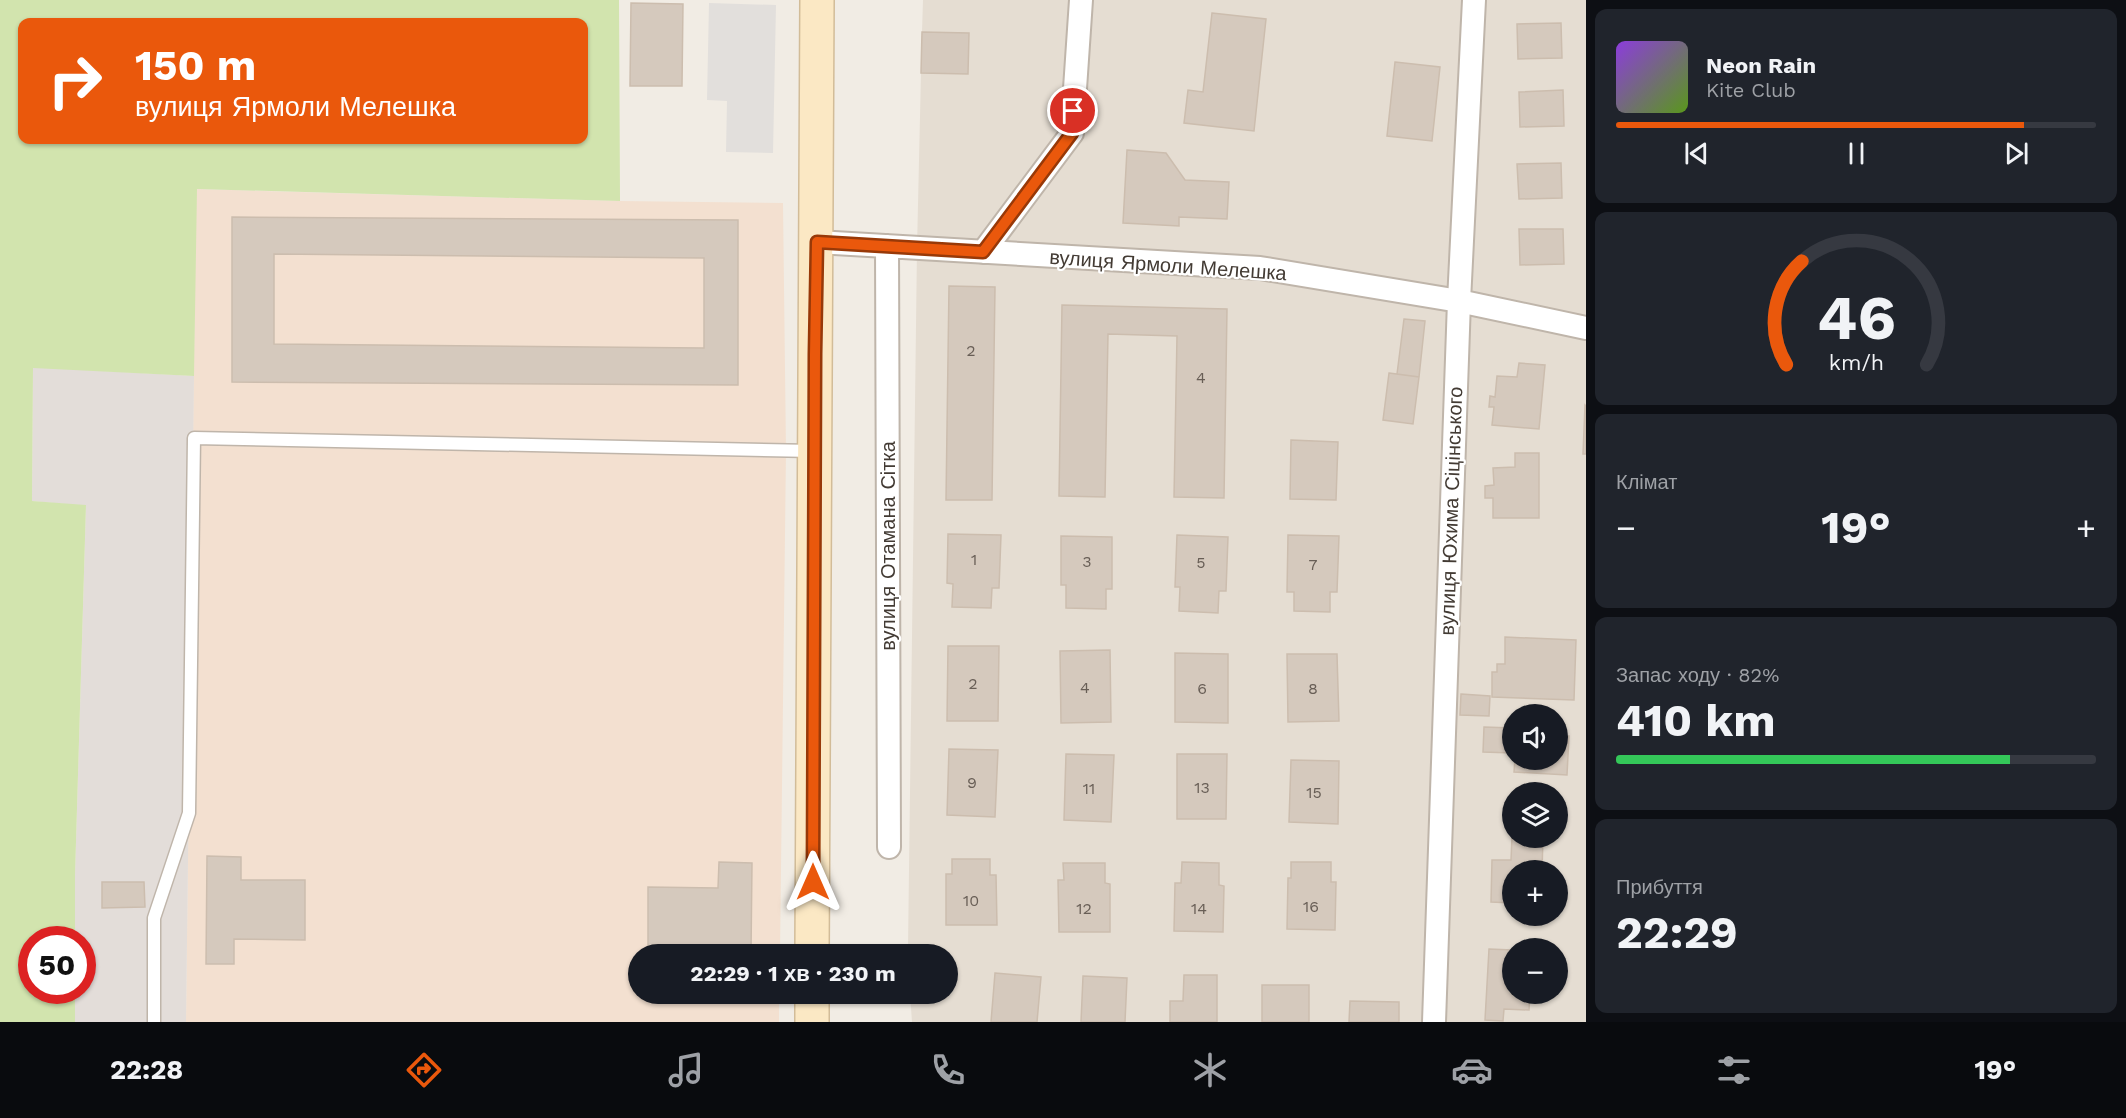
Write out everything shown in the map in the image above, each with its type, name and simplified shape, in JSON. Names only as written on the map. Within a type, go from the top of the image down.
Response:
[{"type":"main road","points":[[812,944],[817,0]]},
{"type":"main road","points":[[812,1004],[812,1022]]},
{"type":"street","points":[[983,252],[1072,133],[1082,0]]},
{"type":"street","name":"вулиця Юхима Сіцінського","points":[[1434,1022],[1459,301],[1474,0]]},
{"type":"street","name":"вулиця Ярмоли Мелешка","points":[[817,242],[1260,268],[1459,301],[1586,328]]},
{"type":"street","name":"вулиця Отамана Сітка","points":[[887,246],[889,847]]},
{"type":"lane","points":[[154,1022],[154,918],[189,813],[194,438],[816,451]]},
{"type":"shaded area","points":[[923,0],[1586,0],[1586,1022],[912,1022],[911,1004],[958,1004],[958,944],[908,944],[921,73],[968,74],[969,33],[922,32]]},
{"type":"shaded area","points":[[709,3],[776,5],[773,153],[726,152],[727,101],[707,100]]},
{"type":"shaded area","points":[[196,189],[620,201],[783,203],[786,451],[780,944],[628,944],[628,1004],[779,1004],[779,1022],[186,1022]]},
{"type":"shaded area","points":[[33,367],[194,376],[186,1022],[75,1022],[75,1004],[96,1004],[96,926],[75,926],[86,506],[32,501]]},
{"type":"green space","points":[[0,0],[619,0],[620,201],[197,189],[194,376],[33,368],[32,501],[86,505],[75,926],[18,926],[18,1004],[75,1004],[75,1022],[0,1022]]},
{"type":"building","points":[[631,3],[683,4],[682,86],[630,86]]},
{"type":"building","points":[[1212,13],[1266,19],[1254,131],[1184,123],[1188,90],[1203,92]]},
{"type":"building","points":[[1561,23],[1562,58],[1518,59],[1517,24]]},
{"type":"building","points":[[922,32],[969,33],[968,74],[921,73]]},
{"type":"building","points":[[1395,62],[1440,67],[1432,141],[1387,136]]},
{"type":"building","points":[[1563,90],[1564,126],[1520,127],[1519,92]]},
{"type":"building","points":[[1127,150],[1166,153],[1185,180],[1229,182],[1227,219],[1179,217],[1179,226],[1123,223]]},
{"type":"building","points":[[1561,163],[1562,198],[1519,199],[1517,164]]},
{"type":"building","points":[[232,217],[738,220],[738,385],[232,382]],"holes":[[[274,254],[704,258],[704,348],[274,344]]]},
{"type":"building","points":[[1519,229],[1563,229],[1564,264],[1520,265]]},
{"type":"building","points":[[949,286],[995,287],[992,500],[946,500]]},
{"type":"building","points":[[1062,305],[1227,309],[1224,498],[1174,497],[1177,336],[1108,334],[1105,497],[1059,496]]},
{"type":"building","points":[[1404,319],[1425,321],[1419,377],[1397,374]]},
{"type":"building","points":[[1519,363],[1545,365],[1539,429],[1492,425],[1494,407],[1489,407],[1490,396],[1495,397],[1497,376],[1517,377]]},
{"type":"building","points":[[1389,373],[1419,377],[1413,424],[1383,420]]},
{"type":"building","points":[[1585,405],[1586,454],[1583,454]]},
{"type":"building","points":[[1291,440],[1338,442],[1336,500],[1290,499]]},
{"type":"building","points":[[1515,453],[1539,453],[1539,518],[1493,518],[1493,498],[1485,498],[1485,486],[1494,485],[1493,468],[1515,467]]},
{"type":"building","points":[[948,534],[1001,535],[999,588],[992,588],[991,608],[952,607],[953,584],[947,583]]},
{"type":"building","points":[[1177,535],[1228,537],[1226,591],[1219,591],[1218,613],[1179,611],[1180,587],[1175,587]]},
{"type":"building","points":[[1288,535],[1339,536],[1337,592],[1330,592],[1330,612],[1294,611],[1294,592],[1287,592]]},
{"type":"building","points":[[1061,536],[1112,537],[1112,589],[1106,589],[1106,609],[1066,608],[1066,585],[1061,585]]},
{"type":"building","points":[[1505,637],[1576,640],[1574,700],[1492,697],[1492,672],[1497,672],[1497,664],[1505,664]]},
{"type":"building","points":[[948,646],[999,646],[998,721],[947,721]]},
{"type":"building","points":[[1110,650],[1111,722],[1061,723],[1060,651]]},
{"type":"building","points":[[1175,653],[1228,654],[1228,723],[1175,722]]},
{"type":"building","points":[[1287,654],[1337,654],[1339,721],[1288,722]]},
{"type":"building","points":[[1461,694],[1490,696],[1489,716],[1460,715]]},
{"type":"building","points":[[1484,727],[1502,728],[1502,753],[1483,752]]},
{"type":"building","points":[[949,749],[998,750],[995,817],[947,815]]},
{"type":"building","points":[[1066,754],[1114,755],[1111,822],[1064,820]]},
{"type":"building","points":[[1177,754],[1227,754],[1226,819],[1177,819]]},
{"type":"building","points":[[1291,760],[1339,761],[1338,824],[1289,822]]},
{"type":"building","points":[[1514,770],[1567,770],[1567,775],[1514,772]]},
{"type":"building","points":[[1512,848],[1543,848],[1542,860],[1511,860]]},
{"type":"building","points":[[207,856],[241,857],[241,880],[305,880],[305,940],[234,939],[234,964],[206,964]]},
{"type":"building","points":[[952,859],[990,859],[990,875],[996,875],[997,925],[946,925],[946,874],[952,874]]},
{"type":"building","points":[[1492,860],[1502,860],[1502,903],[1491,902]]},
{"type":"building","points":[[719,862],[752,863],[751,944],[648,944],[648,887],[718,888]]},
{"type":"building","points":[[1182,862],[1219,863],[1219,885],[1224,886],[1223,932],[1174,931],[1175,883],[1181,883]]},
{"type":"building","points":[[1291,862],[1331,862],[1331,882],[1336,882],[1335,930],[1287,929],[1288,878],[1291,878]]},
{"type":"building","points":[[1063,863],[1105,863],[1105,883],[1110,884],[1110,932],[1059,932],[1058,880],[1064,880]]},
{"type":"building","points":[[102,882],[144,882],[145,907],[102,908]]},
{"type":"building","points":[[1489,949],[1502,950],[1502,1004],[1529,1004],[1529,1010],[1504,1009],[1503,1021],[1485,1020]]},
{"type":"building","points":[[995,973],[1041,977],[1037,1022],[991,1022]]},
{"type":"building","points":[[1184,975],[1217,975],[1217,1022],[1170,1022],[1170,1001],[1183,1001]]},
{"type":"building","points":[[1083,976],[1127,978],[1125,1022],[1081,1022]]},
{"type":"building","points":[[1262,985],[1309,985],[1309,1022],[1262,1022]]},
{"type":"building","points":[[1350,1001],[1399,1002],[1399,1022],[1349,1022]]},
{"type":"route","points":[[813,882],[817,242],[983,252],[1072,133],[1073,111]]}]
